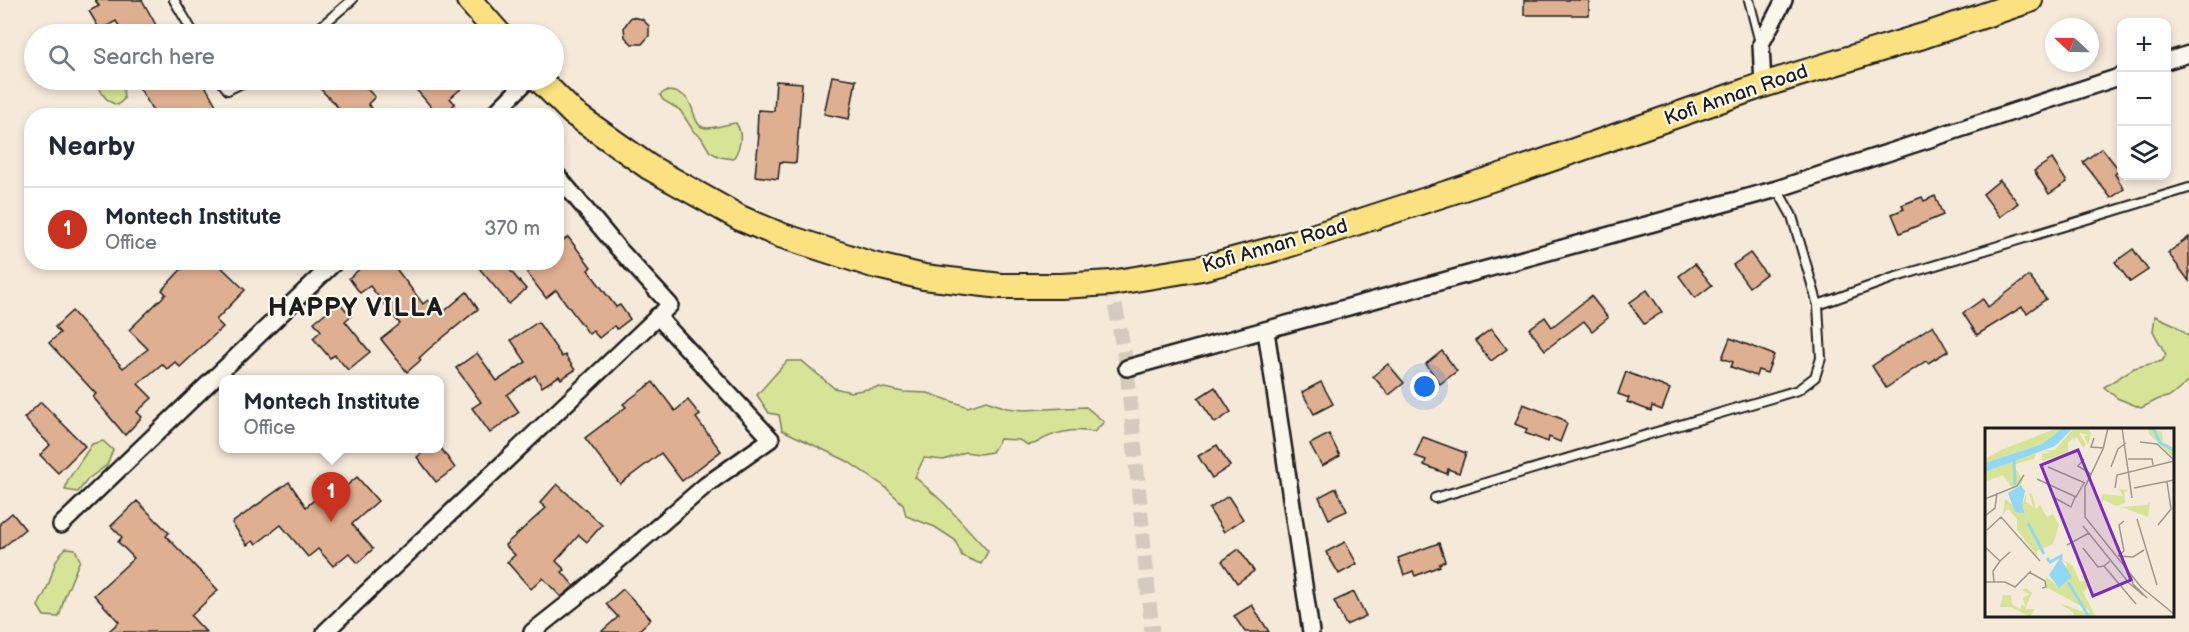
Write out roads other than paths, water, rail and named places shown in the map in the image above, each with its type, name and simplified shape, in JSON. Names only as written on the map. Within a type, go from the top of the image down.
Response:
[{"type":"main road","points":[[469,0],[491,24]]},
{"type":"main road","name":"Kofi Annan Road","points":[[550,90],[573,113],[649,168],[740,218],[822,250],[924,277],[1001,286],[1111,283],[1213,265],[1278,248],[1525,168],[1763,85],[1923,36],[2030,0]]},
{"type":"street","points":[[1763,85],[1761,45],[1784,0]]},
{"type":"street","points":[[2171,59],[2189,54]]},
{"type":"street","points":[[1127,368],[1777,189],[2117,77]]},
{"type":"street","points":[[504,108],[520,90]]},
{"type":"street","points":[[325,632],[670,305],[564,184]]},
{"type":"street","points":[[61,525],[327,270]]},
{"type":"street","points":[[532,632],[706,485],[771,439],[657,316]]},
{"type":"street","points":[[1266,331],[1311,632]]},
{"type":"lane","points":[[174,0],[188,24]]},
{"type":"lane","points":[[324,24],[352,0]]},
{"type":"lane","points":[[1749,0],[1761,45]]},
{"type":"lane","points":[[1818,305],[1893,278],[2189,188]]},
{"type":"lane","points":[[1435,498],[1798,390],[1815,377],[1821,358],[1818,305],[1792,216],[1777,189]]},
{"type":"tunnel","points":[[1111,283],[1127,368],[1152,632]]},
{"type":"place","name":"Montech Institute","points":[[331,522]]},
{"type":"district","name":"HAPPY VILLA","points":[[356,308]]}]
